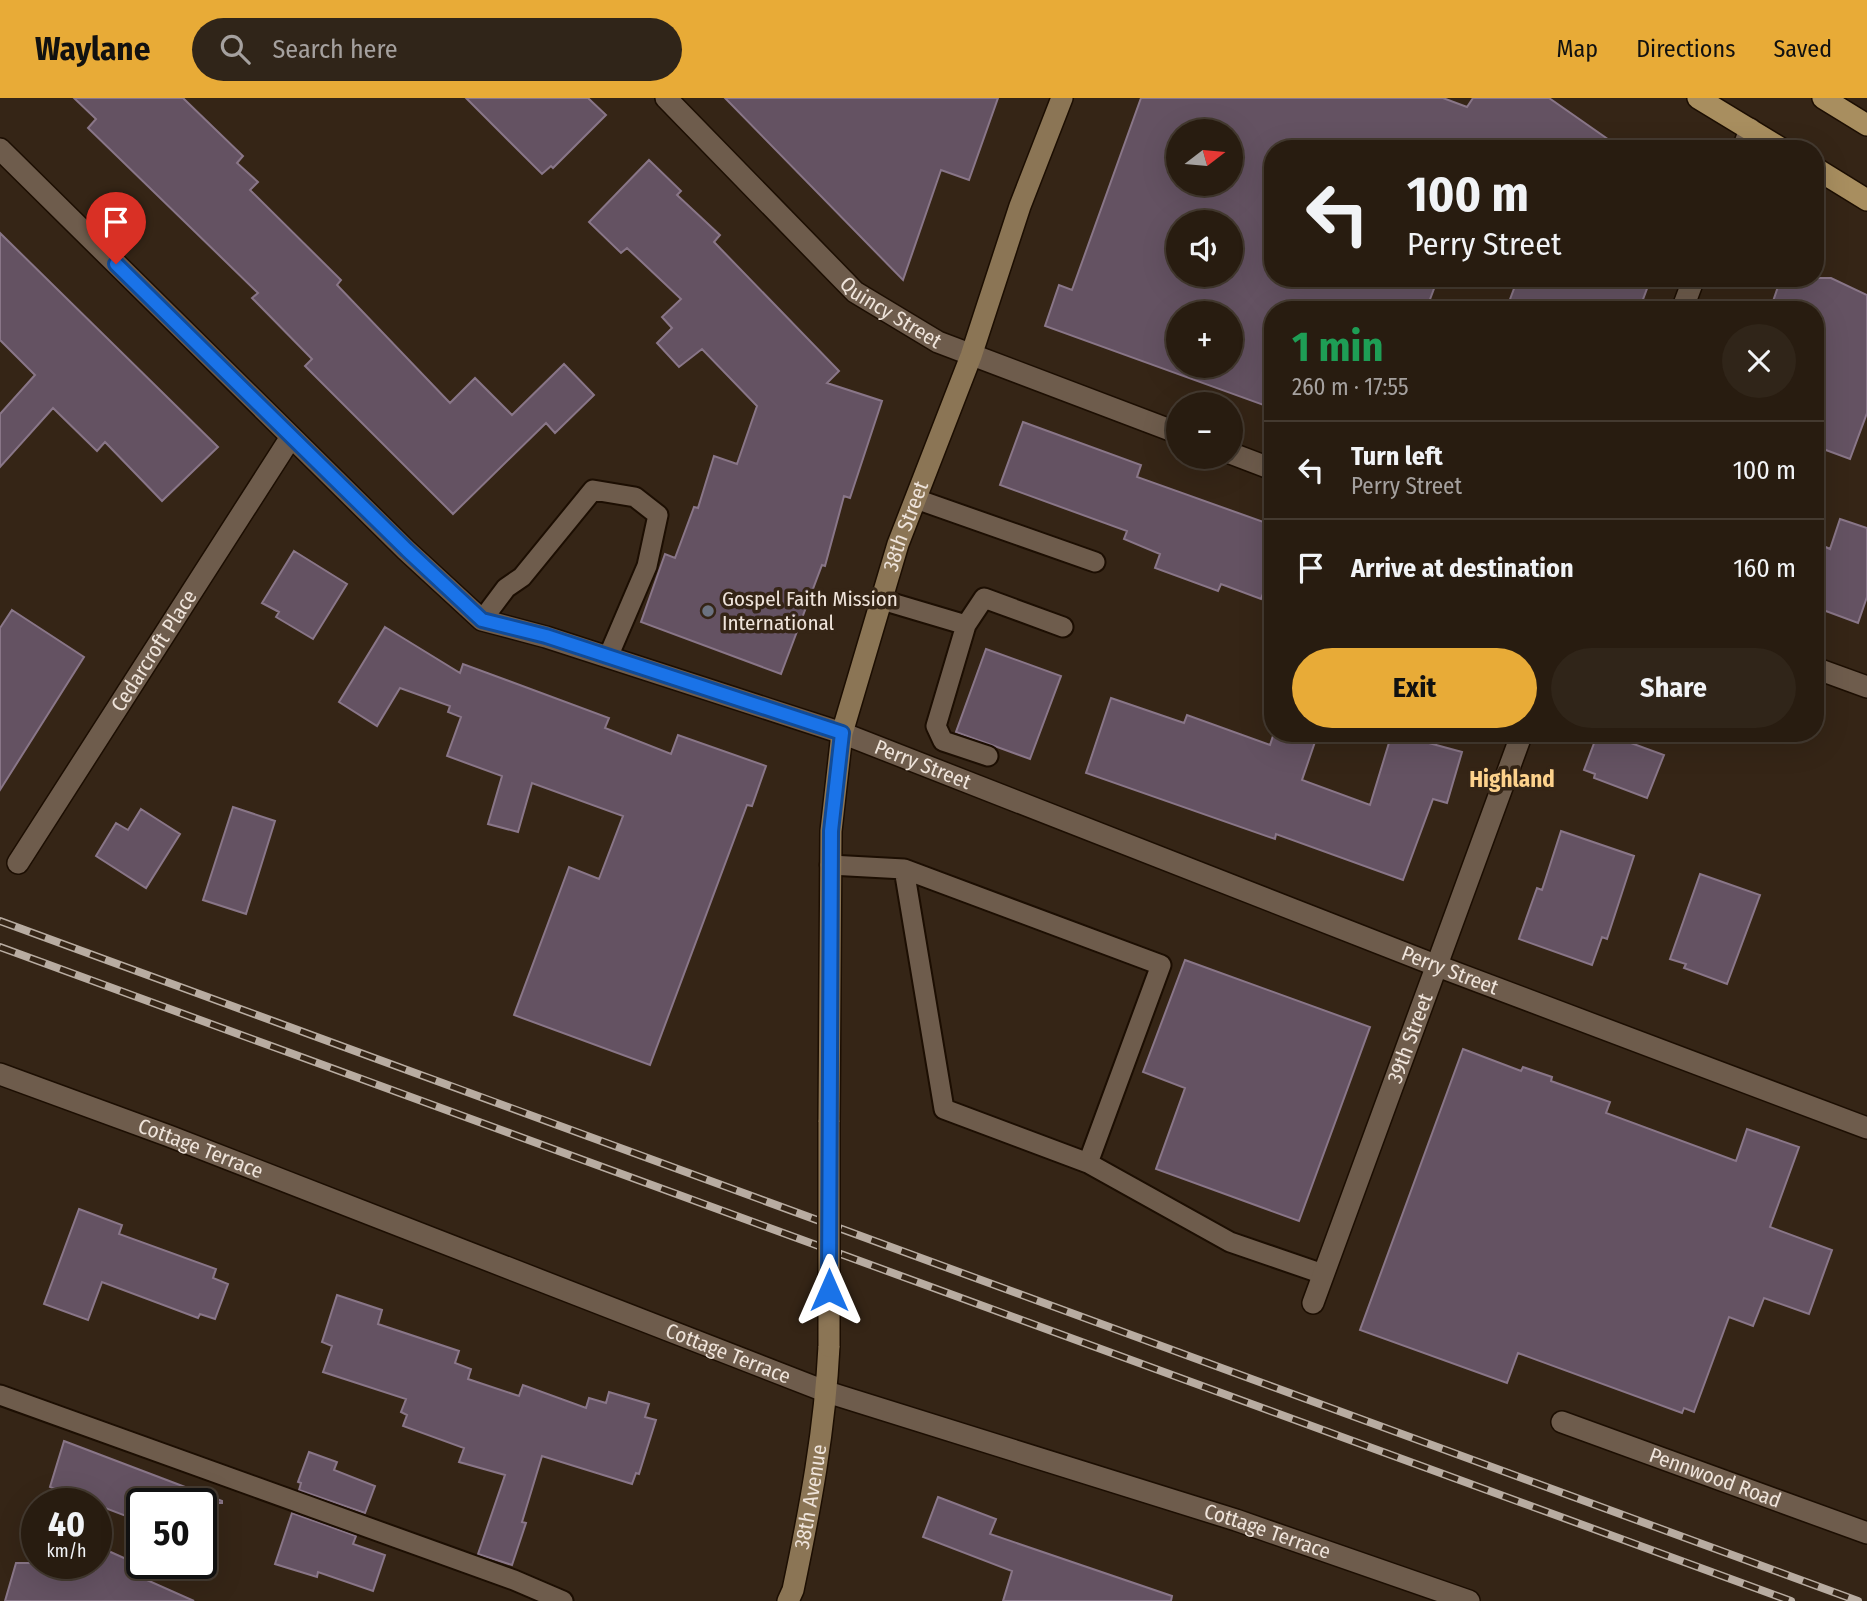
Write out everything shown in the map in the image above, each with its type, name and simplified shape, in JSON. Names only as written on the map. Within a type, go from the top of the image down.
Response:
[{"type":"main road","name":"38th Street","points":[[827,1392],[830,865],[842,733],[916,499],[971,356],[1020,206],[1062,98]]},
{"type":"main road","points":[[1698,98],[1746,139]]},
{"type":"main road","points":[[1823,98],[1867,125]]},
{"type":"main road","points":[[1824,174],[1867,200]]},
{"type":"main road","name":"38th Avenue","points":[[788,1601],[793,1590],[815,1484],[827,1392]]},
{"type":"street","name":"Quincy Street","points":[[666,98],[855,292],[915,331],[971,356],[1166,429]]},
{"type":"street","name":"Perry Street","points":[[0,149],[291,437],[482,620],[608,657],[842,733],[1435,965],[1867,1128]]},
{"type":"street","name":"Cedarcroft Place","points":[[18,863],[291,437]]},
{"type":"street","points":[[1243,458],[1264,466]]},
{"type":"street","points":[[1824,671],[1867,687]]},
{"type":"street","name":"39th Street","points":[[1313,1303],[1519,742]]},
{"type":"street","name":"Cottage Terrace","points":[[0,1074],[169,1136],[827,1392],[1236,1520],[1469,1601]]},
{"type":"street","name":"Pennwood Road","points":[[1562,1422],[1867,1533]]},
{"type":"lane","points":[[482,620],[506,588],[522,577],[593,490],[635,497],[658,515],[647,566],[608,657]]},
{"type":"lane","points":[[916,499],[1095,562]]},
{"type":"lane","points":[[988,756],[943,741],[936,726],[965,625],[984,597],[1063,627]]},
{"type":"lane","points":[[882,600],[965,625]]},
{"type":"lane","points":[[830,865],[904,869],[1161,965],[1088,1163]]},
{"type":"lane","points":[[904,869],[944,1109],[1088,1163],[1230,1242],[1324,1274]]},
{"type":"lane","points":[[0,1395],[514,1580],[562,1601]]},
{"type":"building","points":[[74,98],[183,98],[243,156],[237,163],[258,182],[250,190],[341,280],[337,285],[450,403],[475,378],[512,415],[564,364],[594,395],[555,433],[546,423],[453,514],[305,366],[312,359],[252,298],[258,293],[88,128],[96,119]]},
{"type":"building","points":[[466,98],[588,98],[606,115],[553,168],[551,166],[542,174]]},
{"type":"building","points":[[725,98],[998,98],[969,180],[941,170],[903,280]]},
{"type":"building","points":[[1141,98],[1443,98],[1467,107],[1473,98],[1549,98],[1609,140],[1264,140],[1264,287],[1435,287],[1429,301],[1264,301],[1264,405],[1243,398],[1243,392],[1228,392],[1189,378],[1243,378],[1243,301],[1166,301],[1166,370],[1045,326],[1059,285],[1072,290]]},
{"type":"building","points":[[649,160],[681,191],[677,195],[720,235],[714,242],[839,371],[827,383],[882,401],[850,498],[844,496],[825,566],[822,565],[781,674],[641,622],[665,554],[675,558],[694,507],[698,508],[714,456],[737,464],[757,406],[702,349],[679,367],[657,343],[672,328],[662,317],[681,299],[627,248],[621,253],[589,222]]},
{"type":"building","points":[[0,233],[218,447],[162,501],[105,442],[97,451],[53,408],[0,467],[0,414],[35,375],[0,340]]},
{"type":"building","points":[[1824,278],[1831,278],[1867,295],[1867,413],[1850,459],[1824,449],[1824,301],[1773,301],[1778,287],[1824,287]]},
{"type":"building","points":[[1515,287],[1648,287],[1642,301],[1509,301]]},
{"type":"building","points":[[1023,422],[1141,465],[1137,477],[1264,522],[1264,591],[1261,599],[1221,584],[1218,591],[1155,568],[1160,554],[1124,539],[1127,531],[1000,485]]},
{"type":"building","points":[[1840,519],[1867,528],[1867,597],[1858,623],[1824,610],[1824,546],[1830,549]]},
{"type":"building","points":[[294,551],[347,584],[313,639],[276,617],[279,612],[262,603]]},
{"type":"building","points":[[12,610],[84,657],[0,790],[0,628]]},
{"type":"building","points":[[385,627],[460,673],[463,664],[609,718],[605,728],[671,754],[678,735],[766,766],[752,806],[747,805],[650,1065],[514,1015],[569,867],[599,879],[623,816],[532,783],[518,832],[488,824],[502,776],[447,756],[461,717],[448,712],[450,706],[400,688],[377,726],[339,702]]},
{"type":"building","points":[[986,649],[1061,676],[1030,759],[956,732]]},
{"type":"building","points":[[1111,698],[1184,723],[1187,715],[1270,745],[1271,742],[1315,742],[1302,780],[1370,805],[1389,742],[1425,742],[1462,752],[1447,803],[1433,799],[1403,880],[1276,834],[1275,839],[1086,773]]},
{"type":"building","points":[[1594,742],[1628,742],[1664,755],[1647,798],[1594,778],[1595,774],[1584,770]]},
{"type":"building","points":[[233,807],[275,821],[246,914],[203,900]]},
{"type":"building","points":[[141,809],[180,834],[146,888],[96,856],[116,823],[128,830]]},
{"type":"building","points":[[1561,831],[1634,856],[1607,939],[1602,937],[1592,965],[1519,939],[1537,888],[1542,890]]},
{"type":"building","points":[[1700,874],[1760,895],[1727,984],[1684,968],[1686,964],[1670,959]]},
{"type":"building","points":[[1185,960],[1370,1027],[1299,1221],[1156,1169],[1185,1088],[1143,1072]]},
{"type":"building","points":[[1463,1049],[1521,1071],[1523,1067],[1552,1077],[1551,1081],[1610,1102],[1606,1113],[1736,1161],[1747,1129],[1799,1147],[1770,1227],[1832,1250],[1809,1314],[1764,1298],[1753,1326],[1729,1317],[1694,1412],[1684,1408],[1682,1413],[1518,1353],[1507,1383],[1360,1330]]},
{"type":"building","points":[[79,1209],[122,1225],[119,1234],[216,1269],[213,1278],[228,1284],[215,1319],[200,1314],[198,1318],[102,1282],[88,1320],[44,1304]]},
{"type":"building","points":[[337,1295],[382,1310],[378,1324],[459,1351],[455,1363],[471,1369],[468,1379],[519,1396],[523,1385],[586,1408],[589,1398],[606,1403],[609,1392],[649,1404],[645,1417],[656,1420],[639,1474],[636,1473],[632,1484],[542,1456],[522,1522],[526,1523],[512,1565],[478,1554],[505,1475],[459,1462],[464,1448],[403,1426],[407,1415],[401,1412],[406,1399],[323,1372],[332,1346],[322,1342]]},
{"type":"building","points":[[64,1441],[188,1488],[126,1488],[126,1516],[112,1511],[112,1488],[50,1487]]},
{"type":"building","points":[[309,1452],[337,1462],[334,1470],[375,1486],[365,1513],[299,1490],[301,1483],[298,1482]]},
{"type":"building","points":[[938,1497],[996,1519],[990,1534],[1172,1596],[1171,1601],[1003,1601],[1012,1571],[923,1537]]},
{"type":"building","points":[[292,1513],[356,1536],[353,1544],[385,1555],[373,1591],[318,1572],[317,1577],[275,1564]]},
{"type":"building","points":[[112,1553],[126,1559],[126,1579],[144,1579],[194,1601],[5,1601],[16,1563],[21,1563],[21,1579],[112,1579]]},
{"type":"railway","points":[[0,921],[1858,1601]]},
{"type":"railway","points":[[0,947],[1791,1601]]},
{"type":"place","name":"Gospel Faith Mission International","points":[[708,611]]},
{"type":"district","name":"Highland","points":[[1512,779]]},
{"type":"route","points":[[116,264],[407,550],[482,620],[546,636],[842,733],[831,831],[829,1290]]}]
